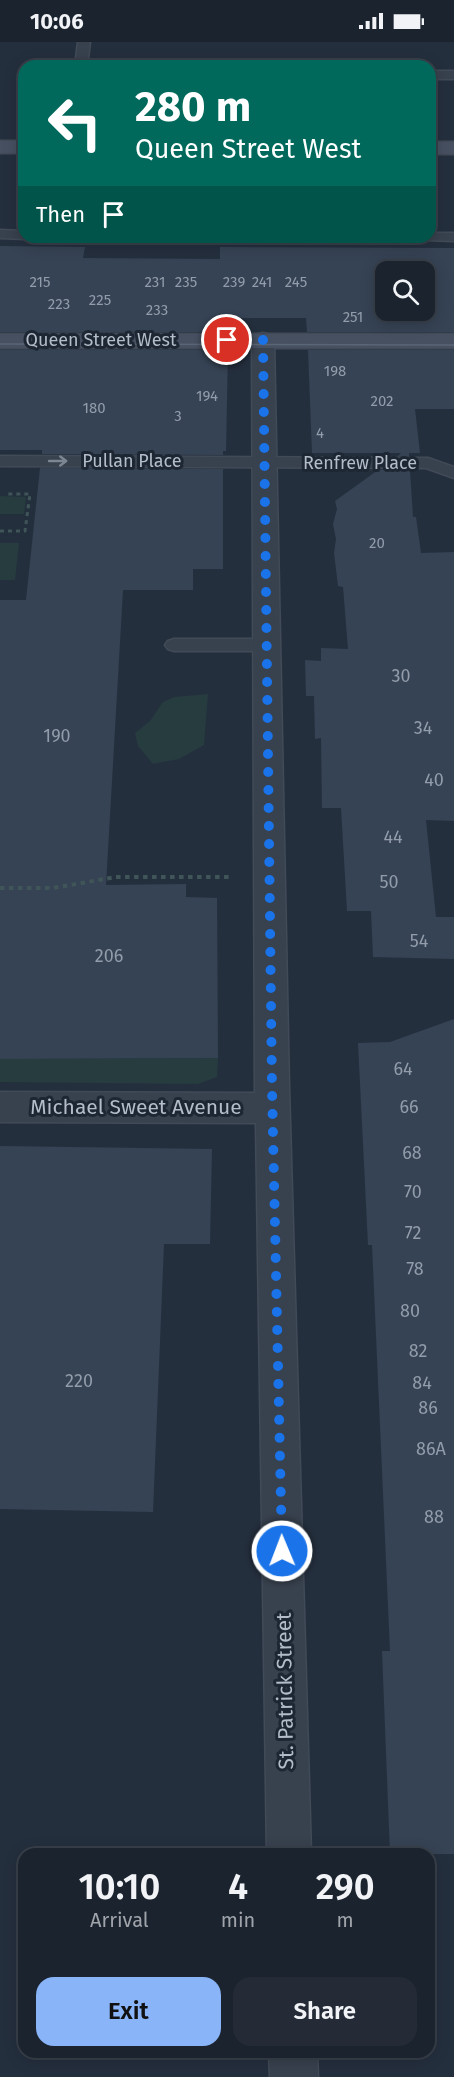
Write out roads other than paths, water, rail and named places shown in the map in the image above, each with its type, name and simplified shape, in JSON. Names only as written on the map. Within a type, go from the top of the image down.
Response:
[{"type":"main road","points":[[0,147],[18,147]]},
{"type":"main road","points":[[436,148],[454,148]]},
{"type":"main road","name":"Queen Street West","points":[[0,341],[454,341]]},
{"type":"street","name":"St. Patrick Street","points":[[263,340],[273,1108],[289,1848]]},
{"type":"street","name":"Michael Sweet Avenue","points":[[0,1107],[273,1108]]},
{"type":"street","points":[[293,2058],[294,2077]]},
{"type":"lane","points":[[82,60],[84,42]]},
{"type":"lane","points":[[436,75],[454,75]]},
{"type":"lane","points":[[0,234],[18,234]]},
{"type":"lane","points":[[436,237],[454,237]]},
{"type":"lane","name":"Pullan Place","points":[[0,461],[264,462]]},
{"type":"lane","name":"Renfrew Place","points":[[264,462],[428,463],[454,473]]},
{"type":"lane","points":[[174,645],[267,645]]},
{"type":"tram line","points":[[0,344],[454,345]]}]
